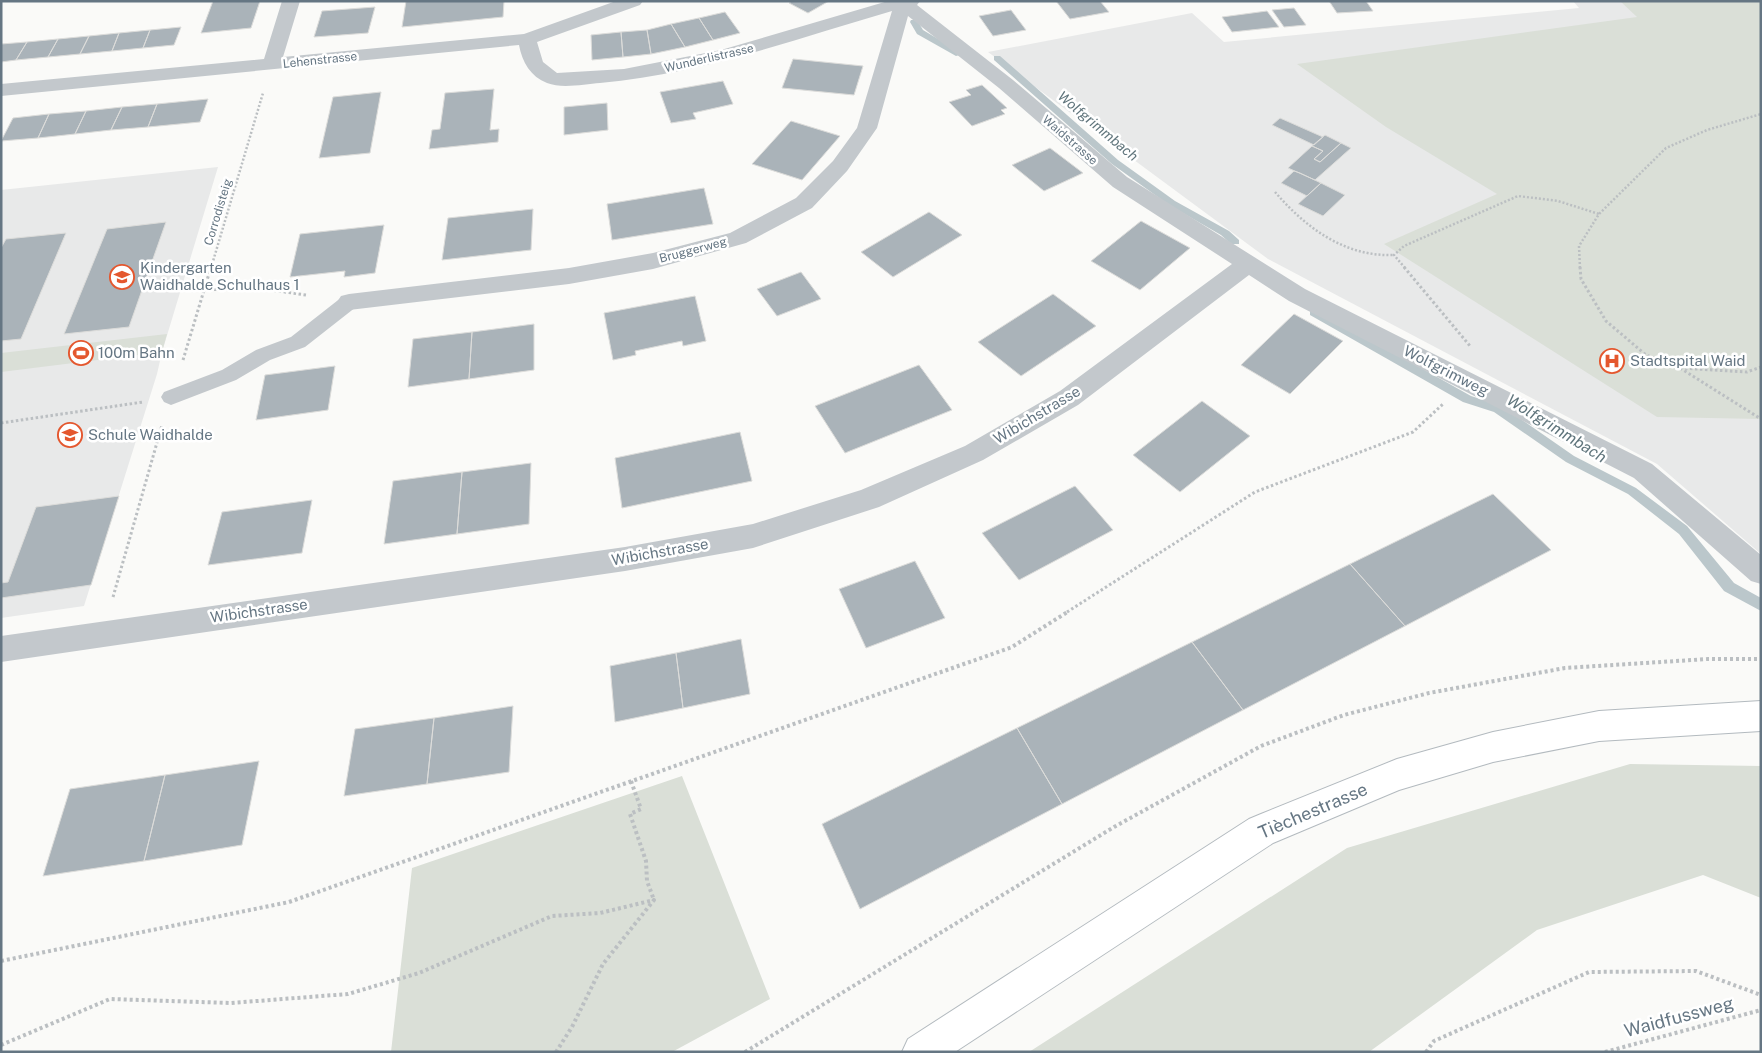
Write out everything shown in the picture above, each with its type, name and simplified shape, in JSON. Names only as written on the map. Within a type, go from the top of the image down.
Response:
[{"type":"street","points":[[270,65],[291,1]]},
{"type":"street","name":"Lehenstrasse","points":[[1,90],[527,39],[634,1]]},
{"type":"street","name":"Wunderlistrasse","points":[[527,39],[530,60],[544,74],[554,79],[630,75],[688,64],[744,50],[907,2]]},
{"type":"street","name":"Waidstrasse","points":[[907,2],[1120,182],[1248,263]]},
{"type":"street","name":"Bruggerweg","points":[[349,302],[569,276],[653,261],[738,238],[804,203],[834,172],[867,128],[907,2]]},
{"type":"street","name":"Wolfgrimweg","points":[[1248,263],[1297,296],[1643,471],[1761,572]]},
{"type":"street","name":"Wibichstrasse","points":[[1,649],[625,559],[753,536],[869,499],[974,453],[1069,398],[1248,263]]},
{"type":"street","name":"Tièchestrasse","points":[[921,1052],[1261,831],[1397,775],[1493,747],[1599,726],[1761,716]]},
{"type":"lane","points":[[171,397],[229,375],[263,355],[298,342],[349,302]]},
{"type":"path","name":"Corrodisteig","points":[[190,338],[264,91]]},
{"type":"path","points":[[1761,114],[1707,130],[1666,148],[1599,214],[1579,246],[1581,279],[1606,321],[1646,355],[1680,368],[1761,419]]},
{"type":"path","points":[[1275,192],[1284,205],[1332,242],[1355,251],[1382,257],[1394,255],[1404,246],[1518,196],[1558,201],[1599,214]]},
{"type":"path","points":[[1394,255],[1474,351]]},
{"type":"path","points":[[204,290],[257,288],[349,302]]},
{"type":"path","points":[[1680,368],[1748,372],[1761,367]]},
{"type":"path","points":[[1,961],[289,902],[1012,647],[1255,492],[1413,432],[1466,381]]},
{"type":"path","points":[[1,423],[94,411],[171,397],[102,634]]},
{"type":"path","points":[[745,1052],[1114,827],[1261,746],[1344,714],[1429,692],[1565,668],[1708,659],[1761,660]]},
{"type":"path","points":[[632,781],[641,809],[630,814],[646,861],[647,882],[654,900]]},
{"type":"path","points":[[1,1045],[110,999],[231,1003],[348,994],[419,974],[552,916],[600,913],[654,900]]},
{"type":"path","points":[[556,1052],[572,1027],[603,964],[654,900]]},
{"type":"path","points":[[1426,1052],[1434,1041],[1589,972],[1696,971],[1761,994]]},
{"type":"path","name":"Waidfussweg","points":[[1605,1052],[1761,1010]]},
{"type":"shaded area","name":"Stadtspital Waid","points":[[1573,1],[1761,1],[1761,554],[1657,464],[1268,259],[988,52],[1192,13],[1224,42],[1579,8]]},
{"type":"shaded area","points":[[1620,1],[1761,1],[1761,419],[1657,417],[1384,244],[1497,194],[1386,127],[1297,64],[1637,17]]},
{"type":"shaded area","name":"Schule Waidhalde","points":[[218,167],[157,374],[84,606],[1,618],[1,190]]},
{"type":"shaded area","name":"100m Bahn","points":[[167,334],[162,352],[1,372],[1,353]]},
{"type":"shaded area","points":[[1630,764],[1761,766],[1761,898],[1703,875],[1537,930],[1369,1052],[1029,1052],[1347,848]]},
{"type":"shaded area","points":[[682,776],[770,999],[672,1052],[391,1052],[412,868]]},
{"type":"building","points":[[213,1],[260,1],[251,28],[201,33]]},
{"type":"building","points":[[406,1],[504,1],[503,17],[402,27]]},
{"type":"building","points":[[792,1],[829,1],[808,13],[789,3]]},
{"type":"building","points":[[1056,1],[1100,1],[1109,12],[1070,19]]},
{"type":"building","points":[[1329,1],[1366,1],[1373,11],[1337,13]]},
{"type":"building","points":[[375,7],[368,33],[314,37],[322,11]]},
{"type":"building","points":[[1294,8],[1306,25],[1284,27],[1272,10]]},
{"type":"building","points":[[1011,10],[1026,30],[993,36],[979,16]]},
{"type":"building","points":[[1267,11],[1279,27],[1232,32],[1222,17]]},
{"type":"building","points":[[725,12],[740,33],[713,40],[699,18]]},
{"type":"building","points":[[699,18],[713,40],[685,47],[671,24]]},
{"type":"building","points":[[671,24],[685,47],[651,54],[647,30]]},
{"type":"building","points":[[181,27],[174,45],[143,48],[150,30]]},
{"type":"building","points":[[150,30],[143,48],[112,51],[119,33]]},
{"type":"building","points":[[647,30],[651,54],[623,57],[621,32]]},
{"type":"building","points":[[621,32],[623,57],[592,60],[591,35]]},
{"type":"building","points":[[119,33],[112,51],[80,54],[89,36]]},
{"type":"building","points":[[89,36],[80,54],[48,57],[58,39]]},
{"type":"building","points":[[58,39],[48,57],[16,60],[27,42]]},
{"type":"building","points":[[27,42],[16,60],[1,62],[1,44]]},
{"type":"building","points":[[793,59],[863,66],[854,95],[782,88]]},
{"type":"building","points":[[723,81],[733,104],[693,113],[696,119],[671,123],[660,92]]},
{"type":"building","points":[[982,85],[1007,108],[1001,110],[1005,114],[972,126],[949,102],[971,95],[966,90]]},
{"type":"building","points":[[494,89],[490,130],[499,129],[498,142],[429,149],[432,130],[440,129],[445,93]]},
{"type":"building","points":[[381,92],[370,153],[319,158],[333,97]]},
{"type":"building","points":[[208,99],[200,122],[148,127],[157,104]]},
{"type":"building","points":[[607,103],[608,130],[564,135],[564,107]]},
{"type":"building","points":[[157,104],[148,127],[111,130],[122,107]]},
{"type":"building","points":[[122,107],[111,130],[75,134],[86,111]]},
{"type":"building","points":[[86,111],[75,134],[38,138],[49,114]]},
{"type":"building","points":[[49,114],[38,138],[1,141],[13,118]]},
{"type":"building","points":[[1280,118],[1323,137],[1314,145],[1272,125]]},
{"type":"building","points":[[791,121],[840,136],[802,180],[752,164]]},
{"type":"building","points":[[1325,135],[1341,143],[1320,162],[1314,159],[1323,151],[1312,146]]},
{"type":"building","points":[[1341,143],[1351,148],[1315,180],[1288,168],[1312,146],[1323,151],[1314,159],[1320,162]]},
{"type":"building","points":[[1050,148],[1083,173],[1044,191],[1012,165]]},
{"type":"building","points":[[1294,171],[1321,183],[1307,196],[1281,183]]},
{"type":"building","points":[[1321,183],[1345,195],[1323,216],[1298,204]]},
{"type":"building","points":[[704,188],[713,224],[612,240],[607,204]]},
{"type":"building","points":[[533,209],[531,250],[442,260],[448,218]]},
{"type":"building","points":[[929,212],[962,235],[893,277],[861,252]]},
{"type":"building","points":[[1141,221],[1190,248],[1140,290],[1091,261]]},
{"type":"building","points":[[166,222],[129,327],[64,334],[107,229]]},
{"type":"building","points":[[384,225],[375,273],[344,277],[345,271],[290,277],[300,234]]},
{"type":"building","points":[[66,233],[21,339],[1,341],[1,248],[6,239]]},
{"type":"building","points":[[801,272],[821,299],[777,316],[757,289]]},
{"type":"building","points":[[1053,294],[1096,326],[1021,376],[978,342]]},
{"type":"building","points":[[695,296],[706,341],[683,346],[682,341],[635,351],[636,355],[613,360],[604,313]]},
{"type":"building","points":[[1294,314],[1343,341],[1290,394],[1241,365]]},
{"type":"building","points":[[534,324],[534,370],[469,379],[472,332]]},
{"type":"building","points":[[472,332],[469,379],[408,387],[413,339]]},
{"type":"building","points":[[919,365],[952,410],[845,453],[815,406]]},
{"type":"building","points":[[335,366],[328,410],[256,420],[265,375]]},
{"type":"building","points":[[1202,401],[1250,436],[1180,492],[1133,455]]},
{"type":"building","points":[[740,432],[752,481],[622,508],[615,458]]},
{"type":"building","points":[[531,463],[529,524],[457,534],[462,472]]},
{"type":"building","points":[[462,472],[457,534],[384,544],[393,481]]},
{"type":"building","points":[[1075,486],[1113,530],[1019,580],[982,533]]},
{"type":"building","points":[[1493,494],[1551,550],[1405,626],[1350,564]]},
{"type":"building","points":[[119,496],[91,585],[1,598],[1,583],[8,582],[36,507]]},
{"type":"building","points":[[312,500],[302,553],[208,565],[222,512]]},
{"type":"building","points":[[915,561],[945,618],[866,648],[839,589]]},
{"type":"building","points":[[1350,564],[1405,626],[1243,710],[1192,642]]},
{"type":"building","points":[[741,639],[750,694],[683,708],[676,653]]},
{"type":"building","points":[[1192,642],[1243,710],[1062,804],[1017,728]]},
{"type":"building","points":[[676,653],[683,708],[615,722],[610,666]]},
{"type":"building","points":[[513,706],[509,772],[427,784],[434,718]]},
{"type":"building","points":[[434,718],[427,784],[344,796],[355,729]]},
{"type":"building","points":[[1017,728],[1062,804],[860,909],[822,824]]},
{"type":"building","points":[[259,761],[242,845],[144,861],[165,775]]},
{"type":"building","points":[[165,775],[144,861],[43,876],[70,789]]},
{"type":"waterway","name":"Wolfgrimmbach","points":[[914,22],[920,32],[959,54]]},
{"type":"waterway","name":"Wolfgrimmbach","points":[[997,58],[1115,162],[1172,203],[1225,233],[1235,242]]},
{"type":"waterway","name":"Wolfgrimmbach","points":[[1314,312],[1467,399],[1498,409],[1570,459],[1632,491],[1683,530],[1729,587],[1761,605]]},
{"type":"place","name":"Kindergarten Waidhalde Schulhaus 1","points":[[122,277]]},
{"type":"place","name":"100m Bahn","points":[[81,353]]},
{"type":"place","name":"Stadtspital Waid","points":[[1612,361]]},
{"type":"place","name":"Schule Waidhalde","points":[[70,435]]}]
